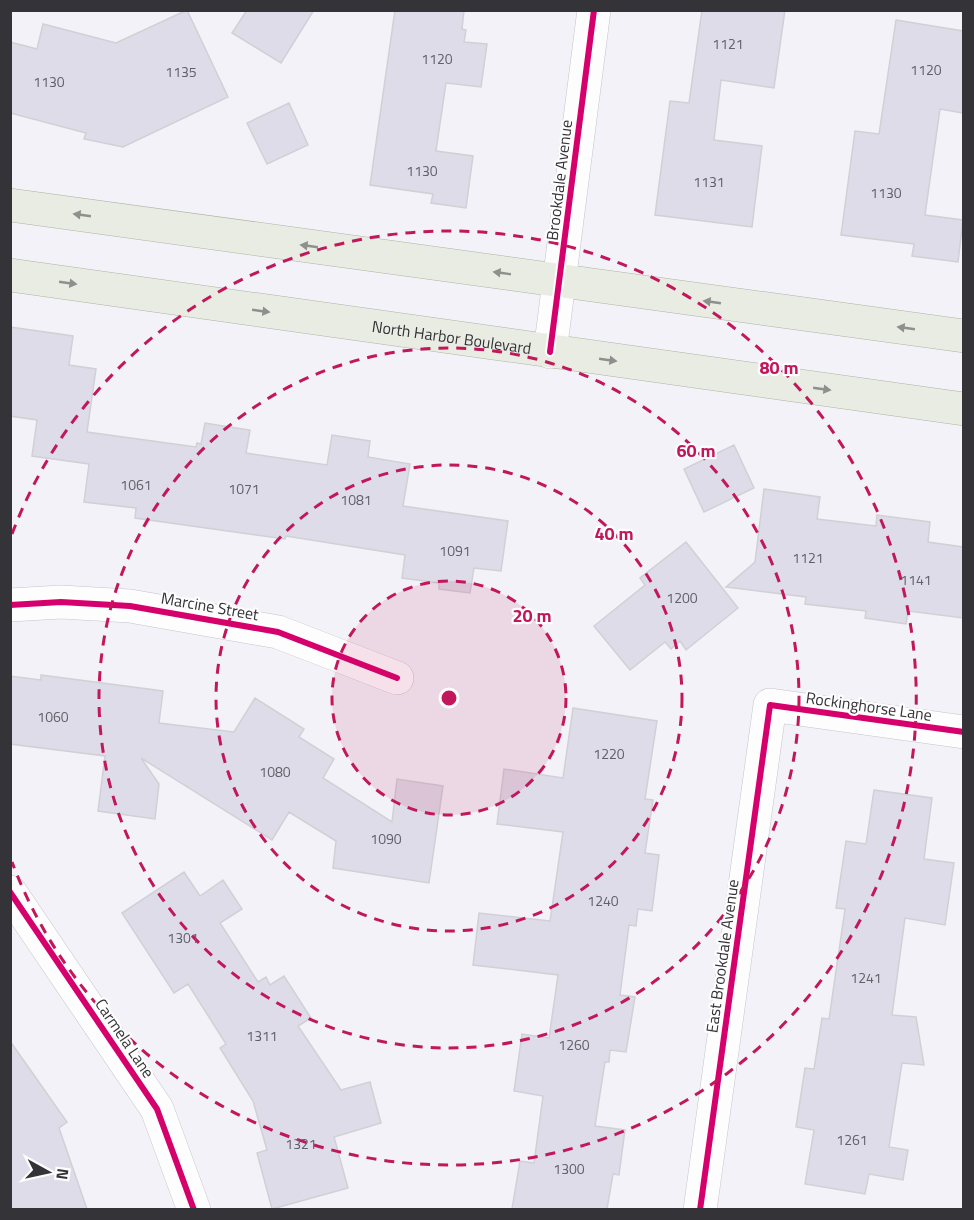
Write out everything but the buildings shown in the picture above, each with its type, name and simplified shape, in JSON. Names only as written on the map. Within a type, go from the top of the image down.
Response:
[{"type":"main road","points":[[10,205],[963,336]]},
{"type":"main road","name":"North Harbor Boulevard","points":[[10,275],[963,409]]},
{"type":"street","name":"Brookdale Avenue","points":[[550,352],[594,10]]},
{"type":"street","name":"Marcine Street","points":[[10,605],[61,602],[130,606],[278,632],[397,678]]},
{"type":"street","name":"Rockinghorse Lane","points":[[770,705],[963,732]]},
{"type":"street","name":"East Brookdale Avenue","points":[[700,1209],[770,705]]},
{"type":"street","name":"Carmela Lane","points":[[10,892],[157,1109],[194,1209]]},
{"type":"cycle path","points":[[550,352],[594,10]]},
{"type":"cycle path","points":[[10,605],[61,602],[130,606],[278,632],[397,678]]},
{"type":"cycle path","points":[[700,1210],[770,705],[964,732]]},
{"type":"cycle path","points":[[10,892],[157,1109],[194,1210]]}]
